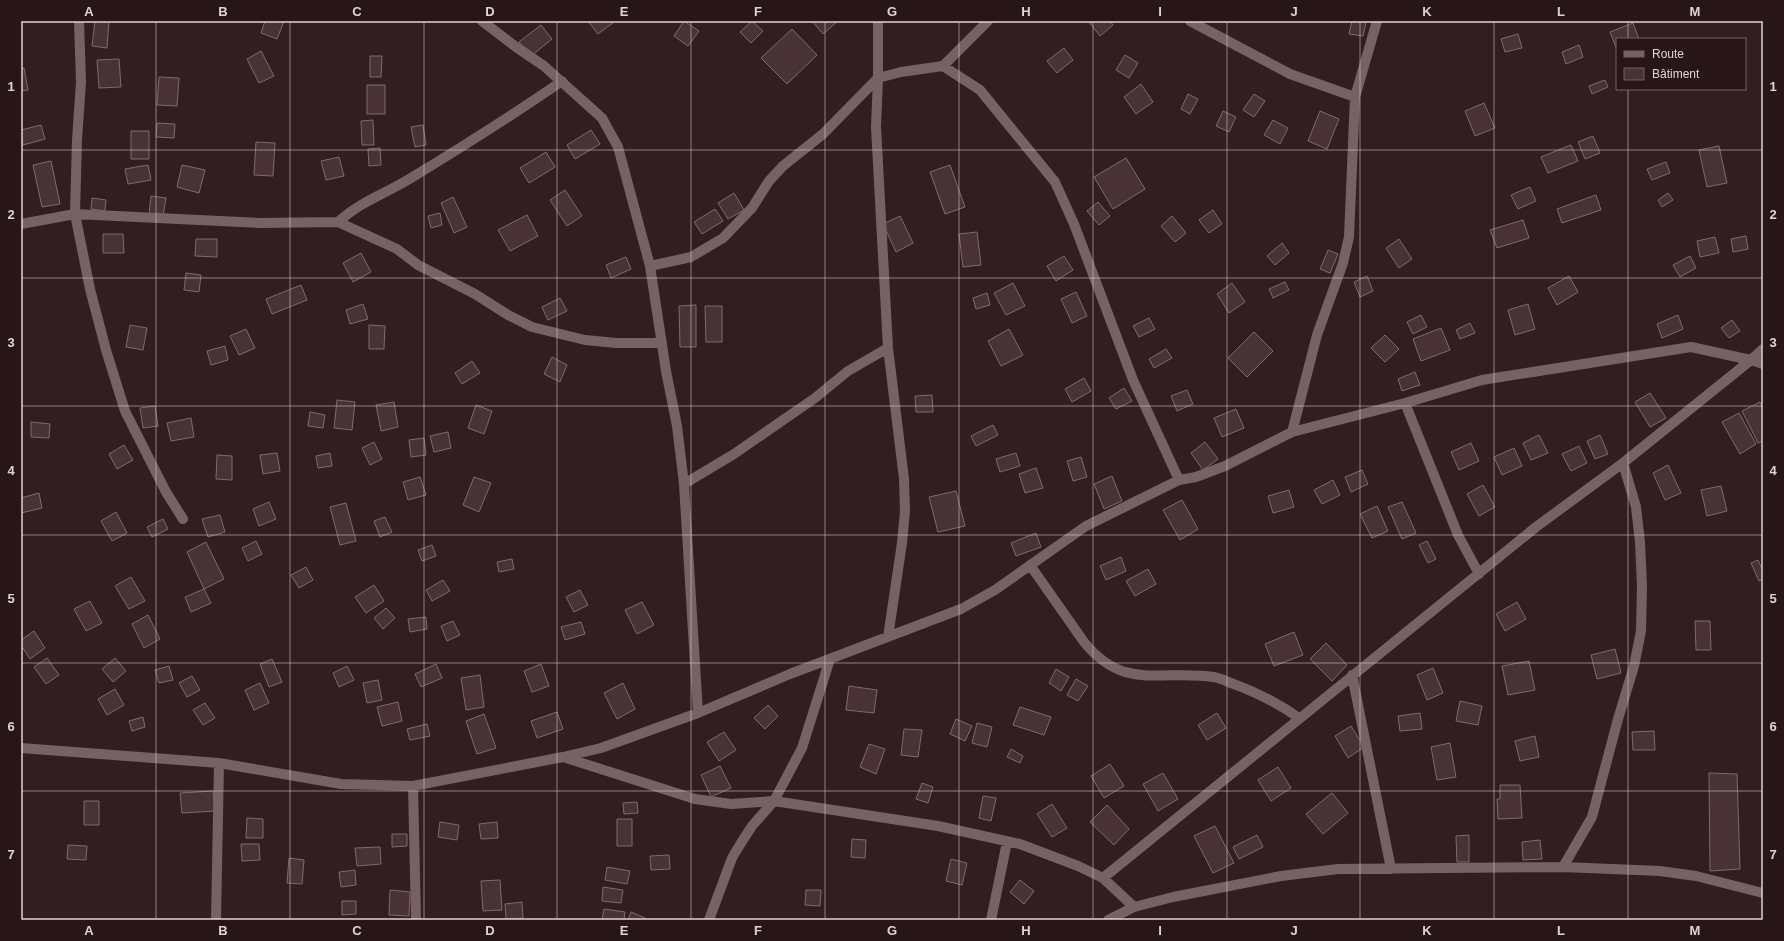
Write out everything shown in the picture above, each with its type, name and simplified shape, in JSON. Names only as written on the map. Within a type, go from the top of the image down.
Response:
[{"type":"street","points":[[79,21],[81,82],[77,140],[75,214],[90,289],[125,411],[166,492],[183,519]]},
{"type":"street","points":[[482,21],[516,48],[544,66],[602,118],[618,148],[650,266],[662,343],[678,426],[684,484],[698,713]]},
{"type":"street","points":[[878,21],[876,127],[888,348],[904,479],[905,512],[902,543],[888,636]]},
{"type":"street","points":[[650,266],[691,257],[723,238],[752,208],[769,181],[783,166],[823,134],[878,78],[901,72],[943,66],[988,21]]},
{"type":"street","points":[[1190,21],[1290,74],[1355,97]]},
{"type":"street","points":[[1292,432],[1317,335],[1343,263],[1349,237],[1355,97],[1377,21]]},
{"type":"street","points":[[943,66],[980,90],[1055,182],[1074,224],[1133,380],[1179,480]]},
{"type":"street","points":[[338,222],[351,210],[378,194],[409,179],[507,119],[562,81]]},
{"type":"street","points":[[21,224],[75,214],[258,223],[338,222],[397,249],[418,265],[475,294],[508,315],[532,326],[585,340],[616,343],[662,343]]},
{"type":"street","points":[[21,748],[218,763],[341,784],[413,786],[563,757],[601,748],[698,713],[888,636],[961,609],[995,590],[1086,526],[1179,480],[1196,477],[1225,466],[1292,432],[1405,403],[1482,380],[1690,347],[1752,360],[1763,364]]},
{"type":"street","points":[[684,484],[734,454],[815,398],[848,371],[888,348]]},
{"type":"street","points":[[1103,878],[1536,527],[1623,463],[1752,360],[1763,348]]},
{"type":"street","points":[[1405,403],[1458,535],[1479,574]]},
{"type":"street","points":[[1563,867],[1592,817],[1618,719],[1634,666],[1641,631],[1642,586],[1640,542],[1636,507],[1623,463]]},
{"type":"street","points":[[1030,565],[1084,642],[1092,652],[1111,667],[1130,674],[1215,677],[1252,690],[1284,707],[1299,718]]},
{"type":"street","points":[[710,920],[732,858],[752,826],[774,801],[802,748],[830,659]]},
{"type":"street","points":[[1352,675],[1391,868]]},
{"type":"street","points":[[563,757],[695,799],[731,804],[774,801],[938,826],[1020,844],[1078,866],[1103,878],[1134,907]]},
{"type":"street","points":[[216,920],[218,763]]},
{"type":"street","points":[[413,786],[416,920]]},
{"type":"street","points":[[991,920],[1007,842]]},
{"type":"street","points":[[1108,920],[1134,907],[1173,897],[1281,876],[1338,869],[1563,867],[1660,871],[1696,876],[1763,893]]},
{"type":"building","points":[[95,21],[109,21],[107,48],[92,46]]},
{"type":"building","points":[[265,21],[284,21],[277,39],[261,33]]},
{"type":"building","points":[[588,21],[613,21],[614,22],[598,34]]},
{"type":"building","points":[[684,21],[699,31],[688,46],[674,36]]},
{"type":"building","points":[[752,21],[763,31],[751,43],[740,32]]},
{"type":"building","points":[[812,21],[838,21],[823,34]]},
{"type":"building","points":[[1088,21],[1110,21],[1113,25],[1100,36]]},
{"type":"building","points":[[1352,21],[1366,22],[1363,36],[1349,34]]},
{"type":"building","points":[[1633,23],[1639,38],[1616,38],[1616,47],[1610,32]]},
{"type":"building","points":[[541,25],[552,39],[531,56],[519,42]]},
{"type":"building","points":[[792,29],[817,55],[787,84],[761,58]]},
{"type":"building","points":[[1518,34],[1522,48],[1505,52],[1501,39]]},
{"type":"building","points":[[1579,45],[1583,57],[1566,64],[1562,52]]},
{"type":"building","points":[[1064,48],[1073,60],[1057,73],[1047,61]]},
{"type":"building","points":[[261,51],[274,76],[259,83],[247,59]]},
{"type":"building","points":[[1125,55],[1138,63],[1129,78],[1116,70]]},
{"type":"building","points":[[370,56],[382,56],[381,77],[370,77]]},
{"type":"building","points":[[119,59],[121,87],[99,88],[97,60]]},
{"type":"building","points":[[24,68],[28,90],[21,91],[21,69]]},
{"type":"building","points":[[159,77],[179,78],[177,106],[157,105]]},
{"type":"building","points":[[1605,80],[1608,87],[1592,94],[1589,86]]},
{"type":"building","points":[[1141,84],[1153,102],[1136,114],[1124,97]]},
{"type":"building","points":[[367,85],[385,85],[385,114],[367,114]]},
{"type":"building","points":[[1188,94],[1198,99],[1190,114],[1181,109]]},
{"type":"building","points":[[1254,94],[1265,101],[1254,117],[1243,110]]},
{"type":"building","points":[[1484,103],[1495,128],[1475,136],[1465,111]]},
{"type":"building","points":[[1223,111],[1236,117],[1229,132],[1216,126]]},
{"type":"building","points":[[1320,111],[1339,119],[1327,149],[1308,141]]},
{"type":"building","points":[[373,120],[374,145],[362,145],[361,121]]},
{"type":"building","points":[[1273,120],[1288,128],[1280,144],[1264,135]]},
{"type":"building","points":[[157,123],[175,124],[174,138],[156,137]]},
{"type":"building","points":[[41,125],[45,139],[23,145],[21,130]]},
{"type":"building","points":[[423,125],[426,145],[415,147],[411,127]]},
{"type":"building","points":[[591,130],[600,144],[575,159],[567,145]]},
{"type":"building","points":[[131,131],[149,131],[149,159],[131,159]]},
{"type":"building","points":[[1593,136],[1600,153],[1585,159],[1578,142]]},
{"type":"building","points":[[256,142],[275,143],[273,176],[254,175]]},
{"type":"building","points":[[1571,145],[1578,161],[1548,173],[1541,157]]},
{"type":"building","points":[[1719,146],[1727,183],[1707,187],[1699,150]]},
{"type":"building","points":[[380,148],[381,165],[369,166],[368,149]]},
{"type":"building","points":[[546,152],[555,167],[529,183],[520,168]]},
{"type":"building","points":[[339,157],[344,176],[326,180],[321,161]]},
{"type":"building","points":[[1126,158],[1145,189],[1113,209],[1094,177]]},
{"type":"building","points":[[51,161],[60,204],[42,207],[33,165]]},
{"type":"building","points":[[1666,162],[1670,173],[1652,180],[1647,169]]},
{"type":"building","points":[[148,165],[151,180],[128,184],[125,169]]},
{"type":"building","points":[[182,165],[205,170],[199,193],[177,187]]},
{"type":"building","points":[[950,165],[965,207],[945,214],[930,172]]},
{"type":"building","points":[[1530,187],[1536,201],[1518,209],[1511,195]]},
{"type":"building","points":[[565,190],[582,216],[567,226],[550,200]]},
{"type":"building","points":[[734,193],[744,210],[728,219],[718,203]]},
{"type":"building","points":[[1668,193],[1673,200],[1662,207],[1658,200]]},
{"type":"building","points":[[1596,195],[1601,210],[1562,223],[1557,209]]},
{"type":"building","points":[[151,196],[166,198],[163,216],[149,214]]},
{"type":"building","points":[[453,197],[467,227],[454,233],[441,203]]},
{"type":"building","points":[[92,198],[106,200],[105,211],[91,209]]},
{"type":"building","points":[[1098,202],[1110,216],[1099,225],[1087,211]]},
{"type":"building","points":[[715,209],[723,221],[702,234],[694,222]]},
{"type":"building","points":[[1213,210],[1222,224],[1209,233],[1199,220]]},
{"type":"building","points":[[440,213],[442,225],[431,228],[428,216]]},
{"type":"building","points":[[527,215],[538,236],[510,251],[498,230]]},
{"type":"building","points":[[900,216],[913,243],[896,252],[883,224]]},
{"type":"building","points":[[1172,216],[1186,233],[1175,242],[1161,226]]},
{"type":"building","points":[[1523,220],[1529,238],[1497,248],[1490,230]]},
{"type":"building","points":[[977,232],[981,265],[963,267],[959,234]]},
{"type":"building","points":[[103,234],[123,234],[124,253],[103,253]]},
{"type":"building","points":[[1746,236],[1748,249],[1733,252],[1731,239]]},
{"type":"building","points":[[1715,237],[1719,253],[1700,257],[1697,241]]},
{"type":"building","points":[[196,239],[217,239],[217,257],[195,256]]},
{"type":"building","points":[[1399,239],[1412,259],[1399,268],[1386,248]]},
{"type":"building","points":[[1282,243],[1289,253],[1275,265],[1267,256]]},
{"type":"building","points":[[1328,250],[1338,254],[1330,273],[1320,269]]},
{"type":"building","points":[[361,253],[371,272],[353,282],[343,263]]},
{"type":"building","points":[[1064,256],[1073,270],[1056,281],[1047,266]]},
{"type":"building","points":[[1690,256],[1696,268],[1680,277],[1673,265]]},
{"type":"building","points":[[626,257],[631,269],[611,278],[606,265]]},
{"type":"building","points":[[186,273],[201,275],[199,292],[184,290]]},
{"type":"building","points":[[1367,276],[1373,291],[1360,297],[1354,282]]},
{"type":"building","points":[[1569,276],[1578,292],[1557,305],[1548,288]]},
{"type":"building","points":[[1285,282],[1289,290],[1273,298],[1269,289]]},
{"type":"building","points":[[1013,283],[1025,306],[1006,315],[994,293]]},
{"type":"building","points":[[1232,283],[1245,302],[1229,313],[1217,294]]},
{"type":"building","points":[[301,285],[307,300],[272,314],[266,299]]},
{"type":"building","points":[[1076,292],[1087,316],[1072,323],[1061,299]]},
{"type":"building","points":[[987,293],[990,305],[976,309],[973,298]]},
{"type":"building","points":[[560,298],[567,311],[548,320],[542,307]]},
{"type":"building","points":[[363,304],[368,319],[350,324],[346,310]]},
{"type":"building","points":[[1528,304],[1535,329],[1515,335],[1508,310]]},
{"type":"building","points":[[696,305],[696,347],[680,347],[679,306]]},
{"type":"building","points":[[705,306],[722,306],[722,342],[706,342]]},
{"type":"building","points":[[1421,315],[1427,327],[1413,334],[1407,322]]},
{"type":"building","points":[[1678,315],[1683,329],[1662,338],[1657,324]]},
{"type":"building","points":[[1149,318],[1155,329],[1139,337],[1133,326]]},
{"type":"building","points":[[1732,320],[1740,331],[1729,338],[1721,328]]},
{"type":"building","points":[[1470,323],[1475,333],[1460,339],[1456,330]]},
{"type":"building","points":[[130,325],[147,328],[143,350],[126,347]]},
{"type":"building","points":[[369,325],[385,326],[384,349],[369,349]]},
{"type":"building","points":[[1441,328],[1450,350],[1421,361],[1413,339]]},
{"type":"building","points":[[246,329],[255,348],[239,355],[230,336]]},
{"type":"building","points":[[1009,329],[1023,355],[1001,366],[988,341]]},
{"type":"building","points":[[1254,332],[1273,351],[1247,377],[1228,358]]},
{"type":"building","points":[[1385,335],[1399,349],[1385,362],[1371,348]]},
{"type":"building","points":[[225,346],[228,360],[211,365],[207,351]]},
{"type":"building","points":[[1166,349],[1172,358],[1154,368],[1149,359]]},
{"type":"building","points":[[552,357],[567,365],[560,382],[544,374]]},
{"type":"building","points":[[472,361],[480,373],[462,384],[455,373]]},
{"type":"building","points":[[1415,372],[1420,385],[1402,391],[1398,379]]},
{"type":"building","points":[[1084,378],[1091,391],[1072,402],[1065,389]]},
{"type":"building","points":[[1124,388],[1132,401],[1116,409],[1109,398]]},
{"type":"building","points":[[1187,390],[1193,404],[1177,411],[1171,396]]},
{"type":"building","points":[[1650,393],[1666,418],[1650,427],[1635,402]]},
{"type":"building","points":[[932,395],[933,412],[916,412],[915,396]]},
{"type":"building","points":[[337,400],[355,402],[352,430],[334,428]]},
{"type":"building","points":[[394,402],[398,427],[381,431],[376,405]]},
{"type":"building","points":[[1760,402],[1763,408],[1763,441],[1758,443],[1742,411]]},
{"type":"building","points":[[476,405],[492,411],[484,434],[468,428]]},
{"type":"building","points":[[155,406],[158,426],[143,428],[140,408]]},
{"type":"building","points":[[1236,409],[1244,428],[1222,437],[1214,418]]},
{"type":"building","points":[[310,412],[325,415],[323,428],[308,426]]},
{"type":"building","points":[[1739,413],[1756,444],[1740,454],[1722,422]]},
{"type":"building","points":[[191,418],[194,437],[171,441],[167,423]]},
{"type":"building","points":[[31,422],[50,424],[49,438],[31,437]]},
{"type":"building","points":[[993,425],[998,435],[976,446],[971,436]]},
{"type":"building","points":[[448,432],[451,448],[434,452],[430,436]]},
{"type":"building","points":[[1539,435],[1548,453],[1531,460],[1523,443]]},
{"type":"building","points":[[1600,435],[1608,454],[1595,459],[1587,441]]},
{"type":"building","points":[[424,438],[426,455],[411,457],[409,440]]},
{"type":"building","points":[[374,442],[382,459],[370,465],[362,448]]},
{"type":"building","points":[[1205,442],[1218,459],[1203,470],[1191,453]]},
{"type":"building","points":[[1471,443],[1479,461],[1459,470],[1451,452]]},
{"type":"building","points":[[124,445],[133,460],[117,469],[109,454]]},
{"type":"building","points":[[1579,446],[1587,463],[1571,471],[1562,454]]},
{"type":"building","points":[[1514,448],[1522,466],[1502,475],[1494,457]]},
{"type":"building","points":[[277,453],[280,471],[263,474],[260,455]]},
{"type":"building","points":[[330,453],[332,466],[318,468],[316,456]]},
{"type":"building","points":[[1016,453],[1020,466],[1000,472],[996,459]]},
{"type":"building","points":[[217,455],[232,456],[232,480],[216,479]]},
{"type":"building","points":[[1081,457],[1087,477],[1073,481],[1067,461]]},
{"type":"building","points":[[1668,465],[1681,493],[1665,500],[1653,473]]},
{"type":"building","points":[[1036,468],[1043,488],[1025,493],[1019,474]]},
{"type":"building","points":[[1362,470],[1368,484],[1351,492],[1345,477]]},
{"type":"building","points":[[1112,476],[1122,501],[1104,509],[1094,484]]},
{"type":"building","points":[[420,477],[426,495],[408,500],[403,482]]},
{"type":"building","points":[[474,477],[491,483],[479,512],[463,505]]},
{"type":"building","points":[[1333,480],[1340,495],[1322,504],[1314,490]]},
{"type":"building","points":[[1483,485],[1495,507],[1479,516],[1467,494]]},
{"type":"building","points":[[1721,486],[1727,511],[1707,516],[1701,490]]},
{"type":"building","points":[[1289,490],[1294,507],[1273,513],[1268,496]]},
{"type":"building","points":[[956,491],[965,526],[938,532],[929,497]]},
{"type":"building","points":[[39,493],[42,508],[21,513],[21,498]]},
{"type":"building","points":[[1182,500],[1198,529],[1180,540],[1163,510]]},
{"type":"building","points":[[269,502],[276,519],[259,526],[253,509]]},
{"type":"building","points":[[1402,502],[1416,533],[1402,539],[1388,507]]},
{"type":"building","points":[[346,503],[356,541],[340,545],[330,507]]},
{"type":"building","points":[[1377,506],[1388,531],[1372,538],[1360,514]]},
{"type":"building","points":[[116,512],[127,533],[112,541],[101,521]]},
{"type":"building","points":[[220,515],[225,532],[208,537],[202,519]]},
{"type":"building","points":[[385,517],[392,532],[380,537],[374,521]]},
{"type":"building","points":[[163,519],[168,529],[152,537],[147,527]]},
{"type":"building","points":[[1036,533],[1041,547],[1016,556],[1011,543]]},
{"type":"building","points":[[256,541],[262,554],[248,561],[242,548]]},
{"type":"building","points":[[1427,541],[1436,559],[1428,563],[1419,545]]},
{"type":"building","points":[[206,542],[224,579],[204,589],[187,552]]},
{"type":"building","points":[[432,545],[436,556],[422,561],[418,550]]},
{"type":"building","points":[[1121,557],[1126,571],[1106,580],[1100,566]]},
{"type":"building","points":[[512,559],[514,569],[499,572],[497,562]]},
{"type":"building","points":[[1758,560],[1763,571],[1763,579],[1759,581],[1751,563]]},
{"type":"building","points":[[306,567],[313,580],[299,588],[291,575]]},
{"type":"building","points":[[1148,569],[1156,584],[1135,596],[1126,581]]},
{"type":"building","points":[[131,577],[145,601],[129,609],[115,586]]},
{"type":"building","points":[[443,580],[450,591],[432,601],[426,590]]},
{"type":"building","points":[[374,585],[384,601],[366,613],[355,597]]},
{"type":"building","points":[[204,589],[211,603],[191,612],[185,597]]},
{"type":"building","points":[[580,590],[588,605],[574,612],[566,597]]},
{"type":"building","points":[[90,601],[102,623],[86,631],[74,609]]},
{"type":"building","points":[[642,602],[654,625],[637,634],[625,610]]},
{"type":"building","points":[[1517,602],[1526,619],[1505,631],[1496,614]]},
{"type":"building","points":[[386,608],[395,618],[383,629],[374,618]]},
{"type":"building","points":[[148,615],[160,639],[144,648],[132,624]]},
{"type":"building","points":[[426,617],[427,629],[410,632],[408,619]]},
{"type":"building","points":[[453,621],[460,635],[447,641],[441,626]]},
{"type":"building","points":[[1695,621],[1710,621],[1711,650],[1696,650]]},
{"type":"building","points":[[581,622],[585,634],[565,640],[561,627]]},
{"type":"building","points":[[34,631],[45,648],[30,659],[21,645],[21,640]]},
{"type":"building","points":[[1294,632],[1303,655],[1274,666],[1265,644]]},
{"type":"building","points":[[1326,643],[1347,665],[1332,681],[1310,659]]},
{"type":"building","points":[[1615,649],[1621,673],[1597,679],[1591,655]]},
{"type":"building","points":[[47,658],[59,675],[46,684],[34,667]]},
{"type":"building","points":[[115,658],[126,671],[113,682],[102,669]]},
{"type":"building","points":[[272,659],[282,682],[269,687],[260,664]]},
{"type":"building","points":[[1529,661],[1535,690],[1508,695],[1502,666]]},
{"type":"building","points":[[436,664],[442,678],[421,687],[415,674]]},
{"type":"building","points":[[541,664],[549,686],[532,692],[524,671]]},
{"type":"building","points":[[169,666],[173,680],[159,683],[155,670]]},
{"type":"building","points":[[347,666],[354,680],[339,687],[333,673]]},
{"type":"building","points":[[1433,668],[1443,693],[1427,700],[1417,675]]},
{"type":"building","points":[[1056,669],[1069,677],[1061,691],[1049,683]]},
{"type":"building","points":[[480,675],[484,707],[466,710],[461,678]]},
{"type":"building","points":[[192,676],[200,690],[187,697],[179,683]]},
{"type":"building","points":[[1076,679],[1088,686],[1078,701],[1067,695]]},
{"type":"building","points":[[378,680],[382,700],[367,703],[363,683]]},
{"type":"building","points":[[260,683],[269,703],[254,710],[245,690]]},
{"type":"building","points":[[623,683],[635,709],[617,719],[604,693]]},
{"type":"building","points":[[849,686],[877,690],[874,713],[846,710]]},
{"type":"building","points":[[115,689],[124,705],[107,715],[98,699]]},
{"type":"building","points":[[1460,701],[1482,706],[1478,725],[1456,721]]},
{"type":"building","points":[[398,702],[402,721],[382,726],[377,707]]},
{"type":"building","points":[[205,703],[215,718],[203,725],[193,710]]},
{"type":"building","points":[[768,705],[778,716],[765,729],[754,718]]},
{"type":"building","points":[[1020,707],[1051,717],[1044,735],[1013,725]]},
{"type":"building","points":[[557,712],[563,729],[537,738],[531,721]]},
{"type":"building","points":[[1217,713],[1226,728],[1207,740],[1198,725]]},
{"type":"building","points":[[1420,713],[1422,729],[1400,731],[1398,716]]},
{"type":"building","points":[[484,714],[496,748],[477,754],[466,721]]},
{"type":"building","points":[[143,717],[145,727],[132,731],[129,721]]},
{"type":"building","points":[[956,719],[972,726],[965,741],[950,734]]},
{"type":"building","points":[[977,723],[992,727],[987,747],[972,743]]},
{"type":"building","points":[[427,724],[430,736],[410,740],[407,729]]},
{"type":"building","points":[[1351,726],[1364,747],[1348,758],[1335,736]]},
{"type":"building","points":[[904,729],[922,730],[918,757],[901,755]]},
{"type":"building","points":[[1654,731],[1655,750],[1633,750],[1632,732]]},
{"type":"building","points":[[724,732],[736,750],[719,761],[707,742]]},
{"type":"building","points":[[1535,736],[1539,757],[1520,761],[1515,741]]},
{"type":"building","points":[[1450,743],[1456,777],[1437,780],[1431,747]]},
{"type":"building","points":[[869,744],[885,749],[876,774],[860,767]]},
{"type":"building","points":[[1011,749],[1023,756],[1020,763],[1007,757]]},
{"type":"building","points":[[1110,764],[1124,786],[1104,798],[1091,776]]},
{"type":"building","points":[[720,766],[731,788],[711,797],[701,775]]},
{"type":"building","points":[[1278,767],[1291,788],[1271,801],[1258,780]]},
{"type":"building","points":[[1163,773],[1178,799],[1158,811],[1143,784]]},
{"type":"building","points":[[1709,773],[1737,774],[1740,869],[1710,871]]},
{"type":"building","points":[[922,783],[933,787],[928,803],[916,799]]},
{"type":"building","points":[[1500,785],[1520,785],[1522,818],[1498,819],[1497,799],[1500,799]]},
{"type":"building","points":[[213,791],[215,811],[182,813],[180,793]]},
{"type":"building","points":[[1332,793],[1348,813],[1323,834],[1306,814]]},
{"type":"building","points":[[983,796],[996,798],[991,821],[979,818]]},
{"type":"building","points":[[84,801],[99,801],[99,825],[84,825]]},
{"type":"building","points":[[637,802],[638,813],[624,814],[623,803]]},
{"type":"building","points":[[1052,804],[1067,828],[1052,837],[1037,814]]},
{"type":"building","points":[[1107,805],[1129,829],[1114,845],[1090,822]]},
{"type":"building","points":[[247,818],[263,819],[263,838],[246,838]]},
{"type":"building","points":[[617,819],[632,819],[632,846],[617,846]]},
{"type":"building","points":[[440,822],[459,825],[457,840],[438,837]]},
{"type":"building","points":[[497,822],[498,838],[481,839],[479,824]]},
{"type":"building","points":[[1215,826],[1234,863],[1213,873],[1194,836]]},
{"type":"building","points":[[392,834],[407,834],[407,846],[392,847]]},
{"type":"building","points":[[1257,835],[1263,847],[1239,859],[1233,847]]},
{"type":"building","points":[[1469,835],[1469,862],[1457,862],[1456,836]]},
{"type":"building","points":[[852,839],[866,840],[865,858],[851,857]]},
{"type":"building","points":[[1540,840],[1542,859],[1523,860],[1522,842]]},
{"type":"building","points":[[241,844],[259,844],[260,860],[242,861]]},
{"type":"building","points":[[68,845],[87,846],[86,860],[67,859]]},
{"type":"building","points":[[380,847],[381,864],[357,866],[355,848]]},
{"type":"building","points":[[669,855],[670,869],[651,870],[650,856]]},
{"type":"building","points":[[289,858],[304,860],[302,884],[287,883]]},
{"type":"building","points":[[951,859],[967,863],[962,885],[946,881]]},
{"type":"building","points":[[607,867],[630,871],[627,884],[605,880]]},
{"type":"building","points":[[355,870],[356,885],[341,887],[339,872]]},
{"type":"building","points":[[500,880],[502,910],[483,911],[481,881]]},
{"type":"building","points":[[1020,880],[1034,891],[1024,904],[1010,892]]},
{"type":"building","points":[[603,887],[623,890],[621,903],[602,901]]},
{"type":"building","points":[[390,890],[410,892],[409,916],[389,915]]},
{"type":"building","points":[[806,890],[821,890],[820,906],[805,905]]},
{"type":"building","points":[[342,901],[356,901],[356,914],[342,915]]},
{"type":"building","points":[[522,902],[523,918],[506,919],[505,904]]},
{"type":"building","points":[[604,909],[625,912],[624,920],[602,920]]},
{"type":"building","points":[[631,912],[645,918],[644,920],[628,920]]}]
